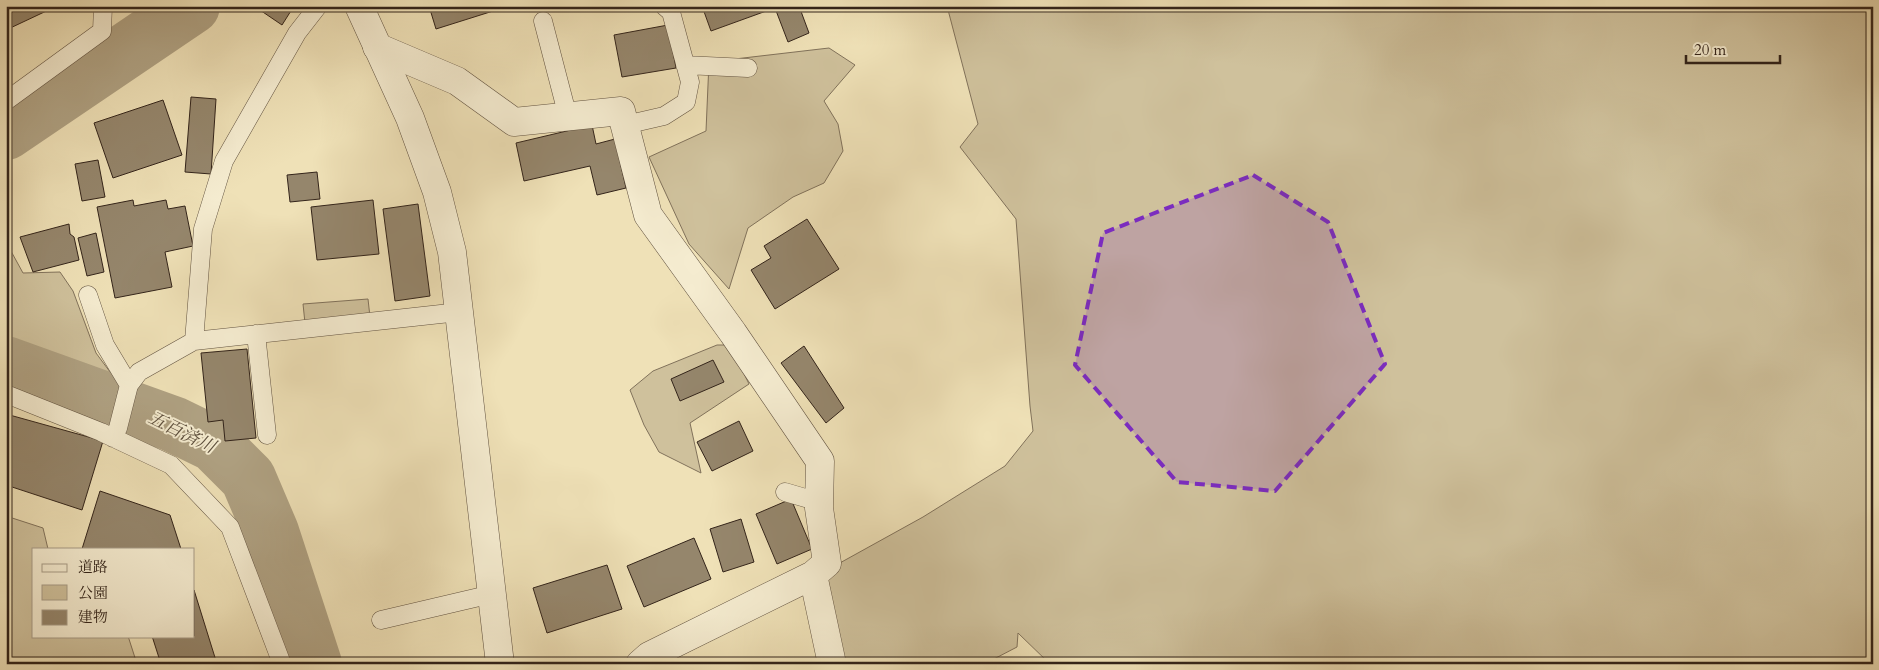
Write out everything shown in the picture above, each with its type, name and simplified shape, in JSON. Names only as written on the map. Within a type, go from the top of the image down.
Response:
[{"type":"street","points":[[359,6],[410,118],[437,192],[452,252],[500,664]]},
{"type":"street","points":[[377,47],[458,81],[514,122],[621,112],[648,214],[733,333],[820,461],[819,502],[827,563],[813,575],[649,656],[640,664]]},
{"type":"street","points":[[813,575],[832,664]]},
{"type":"lane","points":[[6,101],[102,30],[103,6]]},
{"type":"lane","points":[[194,341],[203,229],[224,161],[297,33],[318,6]]},
{"type":"lane","points":[[625,125],[664,116],[686,102],[690,82],[671,12],[664,6]]},
{"type":"lane","points":[[543,21],[568,117]]},
{"type":"lane","points":[[685,65],[748,68]]},
{"type":"lane","points":[[88,295],[105,345],[130,384]]},
{"type":"lane","points":[[115,433],[130,384],[139,372],[194,341],[459,312]]},
{"type":"lane","points":[[256,334],[267,435]]},
{"type":"lane","points":[[6,394],[115,433],[171,465],[230,527],[282,664]]},
{"type":"lane","points":[[785,492],[819,502]]},
{"type":"lane","points":[[381,620],[492,594]]},
{"type":"highlighted area","points":[[1253,175],[1328,222],[1385,364],[1275,491],[1177,482],[1075,365],[1103,233]]},
{"type":"green space","points":[[947,6],[1873,6],[1873,664],[1050,664],[1018,633],[1017,647],[992,660],[989,664],[833,664],[827,578],[838,564],[923,517],[1005,466],[1033,431],[1016,219],[960,147],[978,124]]},
{"type":"green space","points":[[829,48],[855,65],[824,101],[838,124],[843,151],[824,183],[793,197],[748,228],[729,289],[689,244],[649,157],[706,131],[709,62]]},
{"type":"green space","points":[[6,242],[23,273],[60,272],[73,291],[96,353],[116,380],[98,386],[56,376],[6,355]]},
{"type":"green space","points":[[368,299],[370,317],[305,323],[303,304]]},
{"type":"green space","points":[[717,345],[730,345],[749,384],[690,423],[701,473],[659,452],[644,425],[630,390],[653,371]]},
{"type":"green space","points":[[6,516],[43,528],[48,548],[32,548],[32,638],[129,638],[137,664],[6,664]]},
{"type":"building","points":[[6,6],[57,6],[6,30]]},
{"type":"building","points":[[254,6],[294,6],[282,25]]},
{"type":"building","points":[[429,6],[509,6],[436,29]]},
{"type":"building","points":[[702,6],[767,6],[769,10],[711,31]]},
{"type":"building","points":[[778,6],[799,6],[809,33],[788,42],[775,8]]},
{"type":"building","points":[[668,25],[676,68],[622,77],[614,35]]},
{"type":"building","points":[[191,97],[216,99],[211,174],[185,172]]},
{"type":"building","points":[[163,100],[182,155],[113,178],[94,123]]},
{"type":"building","points":[[592,125],[596,144],[615,139],[626,188],[597,195],[590,166],[524,181],[516,143]]},
{"type":"building","points":[[98,160],[105,197],[82,201],[75,164]]},
{"type":"building","points":[[317,172],[320,199],[290,202],[287,175]]},
{"type":"building","points":[[133,200],[134,206],[166,200],[168,209],[185,206],[193,246],[165,252],[172,287],[115,298],[97,207]]},
{"type":"building","points":[[373,200],[379,254],[317,260],[311,207]]},
{"type":"building","points":[[418,204],[430,296],[395,301],[383,209]]},
{"type":"building","points":[[807,219],[839,269],[775,309],[751,270],[771,258],[764,246]]},
{"type":"building","points":[[69,224],[70,234],[74,237],[79,260],[33,272],[20,237]]},
{"type":"building","points":[[96,233],[104,272],[87,276],[78,238]]},
{"type":"building","points":[[804,346],[844,408],[826,423],[781,363]]},
{"type":"building","points":[[247,349],[256,438],[225,441],[223,420],[208,422],[201,353]]},
{"type":"building","points":[[713,360],[724,382],[680,401],[671,379]]},
{"type":"building","points":[[6,414],[103,441],[82,510],[6,485]]},
{"type":"building","points":[[739,421],[753,451],[712,471],[697,442]]},
{"type":"building","points":[[100,491],[170,515],[181,548],[82,548]]},
{"type":"building","points":[[791,499],[812,549],[777,564],[756,514]]},
{"type":"building","points":[[741,519],[754,562],[723,572],[710,529]]},
{"type":"building","points":[[694,538],[711,579],[644,607],[627,566]]},
{"type":"building","points":[[607,565],[622,609],[547,633],[533,588]]},
{"type":"building","points":[[195,593],[217,664],[161,664],[153,638],[195,638]]},
{"type":"waterway","name":"五百済川","points":[[6,132],[192,6]]},
{"type":"waterway","name":"五百済川","points":[[6,364],[173,424],[214,444],[248,478],[271,532],[314,664]]}]
